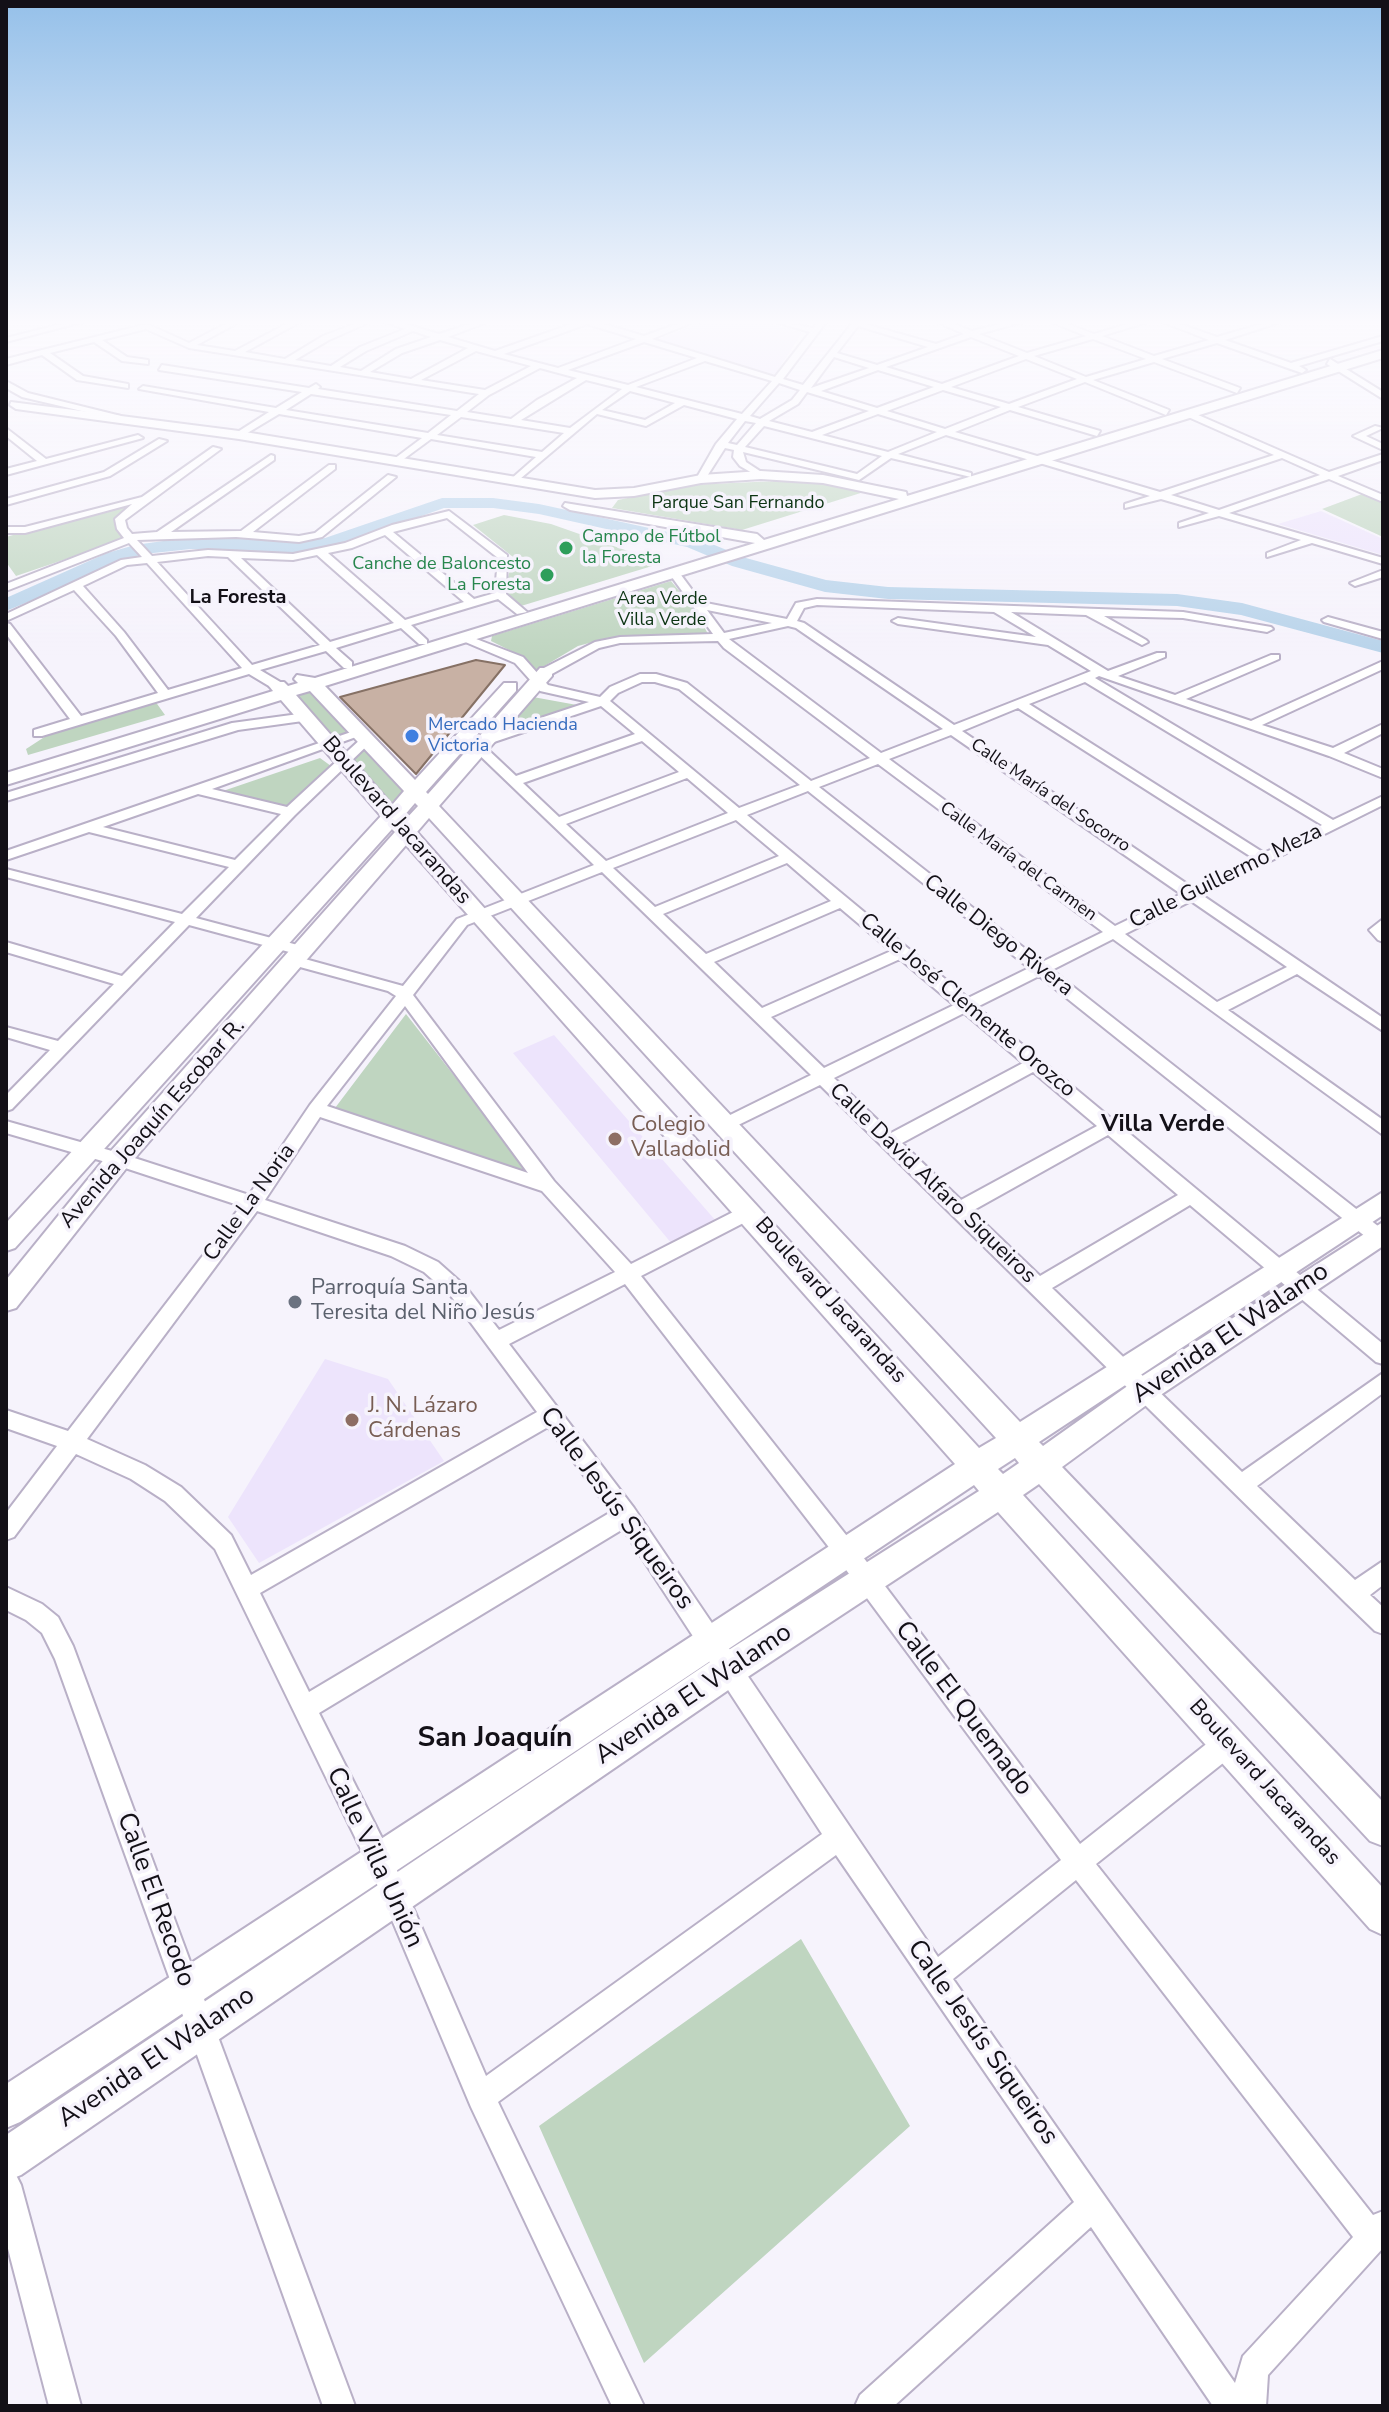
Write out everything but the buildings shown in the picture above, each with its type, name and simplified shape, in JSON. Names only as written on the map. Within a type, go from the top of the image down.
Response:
[{"type":"main road","points":[[119,434],[278,459]]},
{"type":"main road","points":[[230,434],[514,481],[616,494],[701,479],[761,475],[823,479],[901,495]]},
{"type":"main road","points":[[6,779],[348,665],[740,549],[774,543],[1032,458],[1096,434]]},
{"type":"main road","points":[[740,549],[757,539],[901,495],[1119,434]]},
{"type":"main road","points":[[398,478],[757,539]]},
{"type":"main road","points":[[6,770],[295,685],[467,639],[674,573],[698,562]]},
{"type":"main road","name":"Avenida Joaquín Escobar R.","points":[[421,798],[482,744],[538,677]]},
{"type":"main road","name":"Avenida Joaquín Escobar R.","points":[[6,1300],[514,682],[538,677]]},
{"type":"main road","name":"Boulevard Jacarandas","points":[[295,685],[306,717],[478,915],[980,1466],[1383,1916]]},
{"type":"main road","name":"Boulevard Jacarandas","points":[[295,685],[364,736],[1017,1440],[1383,1828]]},
{"type":"main road","name":"Avenida Joaquín Escobar R.","points":[[6,1241],[86,1149],[292,952]]},
{"type":"main road","name":"Avenida El Walamo","points":[[6,2108],[1017,1440],[1137,1380],[1377,1226]]},
{"type":"main road","name":"Avenida El Walamo","points":[[6,2160],[728,1670],[1042,1466],[1137,1380]]},
{"type":"street","points":[[9,434],[44,462]]},
{"type":"street","points":[[415,434],[543,455]]},
{"type":"street","points":[[397,461],[433,434]]},
{"type":"street","points":[[514,481],[569,434]]},
{"type":"street","points":[[701,479],[730,434]]},
{"type":"street","points":[[752,434],[739,448],[738,457],[743,464],[761,475]]},
{"type":"street","points":[[808,434],[968,475]]},
{"type":"street","points":[[813,435],[817,434]]},
{"type":"street","points":[[721,444],[859,477],[890,454],[942,434]]},
{"type":"street","points":[[951,434],[1383,561]]},
{"type":"street","points":[[1231,434],[1383,499]]},
{"type":"street","points":[[1364,434],[1358,436],[1383,447]]},
{"type":"street","points":[[6,472],[138,438]]},
{"type":"street","points":[[817,447],[828,439]]},
{"type":"street","points":[[6,502],[107,474],[176,443]]},
{"type":"street","points":[[230,452],[149,497],[120,519],[130,540],[249,669],[295,685]]},
{"type":"street","points":[[795,463],[806,455]]},
{"type":"street","points":[[1129,506],[1280,456]]},
{"type":"street","points":[[161,534],[278,459]]},
{"type":"street","points":[[1183,525],[1327,476],[1380,464]]},
{"type":"street","points":[[1196,531],[1380,464]]},
{"type":"street","points":[[243,535],[332,467]]},
{"type":"street","points":[[6,588],[130,540],[161,534],[289,539],[318,535],[398,478]]},
{"type":"street","points":[[6,530],[25,530],[149,497]]},
{"type":"street","points":[[6,618],[112,567],[144,556],[231,554],[293,557],[348,546],[386,531],[449,514],[503,557],[500,595]]},
{"type":"street","points":[[386,531],[472,603]]},
{"type":"street","points":[[757,539],[774,543]]},
{"type":"street","points":[[1271,555],[1311,540]]},
{"type":"street","points":[[320,552],[423,642]]},
{"type":"street","points":[[231,554],[348,665]]},
{"type":"street","name":"Calle María del Carmen","points":[[674,573],[728,646],[1216,1009],[1383,1129]]},
{"type":"street","points":[[1355,583],[1383,573]]},
{"type":"street","points":[[75,584],[120,634],[165,695]]},
{"type":"street","points":[[38,733],[500,595]]},
{"type":"street","points":[[500,595],[521,612]]},
{"type":"street","points":[[467,639],[519,660],[538,677],[595,645],[620,640],[722,637],[791,622],[800,605],[817,602],[1183,615],[1267,629]]},
{"type":"street","name":"Calle María del Socorro","points":[[699,605],[791,622],[1194,894],[1383,1026]]},
{"type":"street","points":[[996,608],[1104,674],[1334,753],[1383,774]]},
{"type":"street","points":[[1085,610],[1142,642]]},
{"type":"street","points":[[1328,620],[1383,636]]},
{"type":"street","points":[[898,621],[1056,643]]},
{"type":"street","points":[[6,626],[78,721]]},
{"type":"street","name":"Calle La Noria","points":[[6,1530],[70,1441],[253,1203],[316,1109],[462,922],[952,729],[1086,678],[1161,655]]},
{"type":"street","points":[[1173,700],[1275,657]]},
{"type":"street","points":[[1249,726],[1383,665]]},
{"type":"street","name":"Calle José Clemente Orozco","points":[[538,677],[603,701],[1383,1356]]},
{"type":"street","name":"Calle Diego Rivera","points":[[482,744],[603,701],[614,690],[640,678],[656,678],[683,686],[807,787],[1377,1226]]},
{"type":"street","points":[[1086,678],[1332,825]]},
{"type":"street","points":[[1020,704],[1264,859]]},
{"type":"street","points":[[6,797],[236,726],[306,717]]},
{"type":"street","points":[[1334,753],[1383,728]]},
{"type":"street","points":[[6,1105],[290,812],[337,754],[364,736]]},
{"type":"street","points":[[6,856],[195,789],[337,754],[364,736]]},
{"type":"street","points":[[515,781],[643,736]]},
{"type":"street","name":"Calle David Alfaro Siqueiros","points":[[482,744],[515,781],[1137,1380],[1383,1623]]},
{"type":"street","points":[[558,822],[688,773]]},
{"type":"street","points":[[195,789],[290,812]]},
{"type":"street","name":"Calle Guillermo Meza","points":[[724,1125],[1383,800]]},
{"type":"street","points":[[90,828],[238,865]]},
{"type":"street","points":[[653,913],[788,857]]},
{"type":"street","points":[[6,873],[292,952],[393,987],[404,994]]},
{"type":"street","points":[[704,961],[841,902]]},
{"type":"street","points":[[6,947],[123,981]]},
{"type":"street","points":[[760,1015],[902,952]]},
{"type":"street","points":[[1216,1009],[1297,968]]},
{"type":"street","name":"Calle El Quemado","points":[[404,994],[548,1186],[627,1272],[846,1552],[1077,1861],[1377,2232]]},
{"type":"street","points":[[6,1032],[62,1048]]},
{"type":"street","points":[[889,1142],[1036,1063]]},
{"type":"street","name":"Calle El Quemado","points":[[316,1109],[548,1186]]},
{"type":"street","points":[[958,1210],[1111,1126]]},
{"type":"street","name":"Calle Jesús Siqueiros","points":[[6,1127],[119,1159],[398,1251],[431,1267],[458,1291],[626,1515],[839,1837],[1232,2406]]},
{"type":"street","points":[[1038,1287],[1192,1195]]},
{"type":"street","points":[[496,1341],[749,1212]]},
{"type":"street","points":[[1242,1484],[1383,1382]]},
{"type":"street","points":[[248,1588],[549,1416]]},
{"type":"street","name":"Calle Villa Unión","points":[[6,1419],[107,1456],[173,1494],[223,1542],[380,1861],[481,2097],[628,2406]]},
{"type":"street","points":[[303,1709],[626,1515]]},
{"type":"street","points":[[1354,1595],[1383,1571]]},
{"type":"street","name":"Calle El Recodo","points":[[6,1598],[34,1612],[50,1625],[65,1654],[339,2406]]},
{"type":"street","points":[[936,1975],[1228,1743]]},
{"type":"street","points":[[481,2097],[839,1837]]},
{"type":"street","points":[[6,2185],[65,2406]]},
{"type":"street","points":[[871,2406],[1094,2204]]},
{"type":"street","points":[[1250,2406],[1249,2391],[1254,2367],[1377,2232]]},
{"type":"shaded area","points":[[1321,511],[1383,539],[1383,555],[1278,524]]},
{"type":"shaded area","name":"Colegio Valladolid","points":[[554,1035],[716,1221],[672,1244],[513,1053]]},
{"type":"shaded area","name":"J. N. Lázaro Cárdenas","points":[[325,1359],[388,1379],[444,1461],[259,1563],[228,1517]]},
{"type":"green space","name":"Parque San Fernando","points":[[799,480],[864,492],[742,530],[612,508],[618,500],[688,485]]},
{"type":"green space","points":[[1362,494],[1383,503],[1383,537],[1322,509]]},
{"type":"green space","points":[[149,497],[122,516],[125,539],[16,576],[6,562],[6,537]]},
{"type":"green space","points":[[504,515],[551,524],[662,563],[521,606],[504,594],[513,557],[473,525]]},
{"type":"green space","name":"Area Verde Villa Verde","points":[[671,581],[695,610],[708,634],[604,639],[578,646],[536,671],[525,658],[491,641],[492,636]]},
{"type":"green space","points":[[312,691],[349,732],[333,740],[296,695]]},
{"type":"green space","points":[[533,697],[588,707],[497,739]]},
{"type":"green space","points":[[155,701],[165,715],[28,755],[26,749],[46,736]]},
{"type":"green space","points":[[366,748],[403,791],[391,804],[353,761]]},
{"type":"green space","points":[[320,758],[331,766],[288,806],[223,791]]},
{"type":"green space","points":[[406,1014],[530,1173],[335,1108]]},
{"type":"green space","points":[[801,1939],[910,2126],[644,2363],[539,2126]]},
{"type":"waterway","points":[[6,605],[114,557],[142,549],[191,543],[301,547],[328,543],[442,503],[493,503],[539,509],[693,543],[739,562],[825,586],[888,593],[1177,600],[1242,609],[1383,647]]},
{"type":"place","name":"Campo de Fútbol la Foresta","points":[[566,548]]},
{"type":"place","name":"Canche de Baloncesto La Foresta","points":[[547,575]]},
{"type":"place","name":"Mercado Hacienda Victoria","points":[[412,736]]},
{"type":"place","name":"Colegio Valladolid","points":[[615,1139]]},
{"type":"place","name":"Parroquía Santa Teresita del Niño Jesús","points":[[295,1302]]},
{"type":"place","name":"J. N. Lázaro Cárdenas","points":[[352,1420]]},
{"type":"district","name":"La Foresta","points":[[238,598]]},
{"type":"district","name":"Villa Verde","points":[[1163,1125]]},
{"type":"district","name":"San Joaquín","points":[[495,1739]]}]
